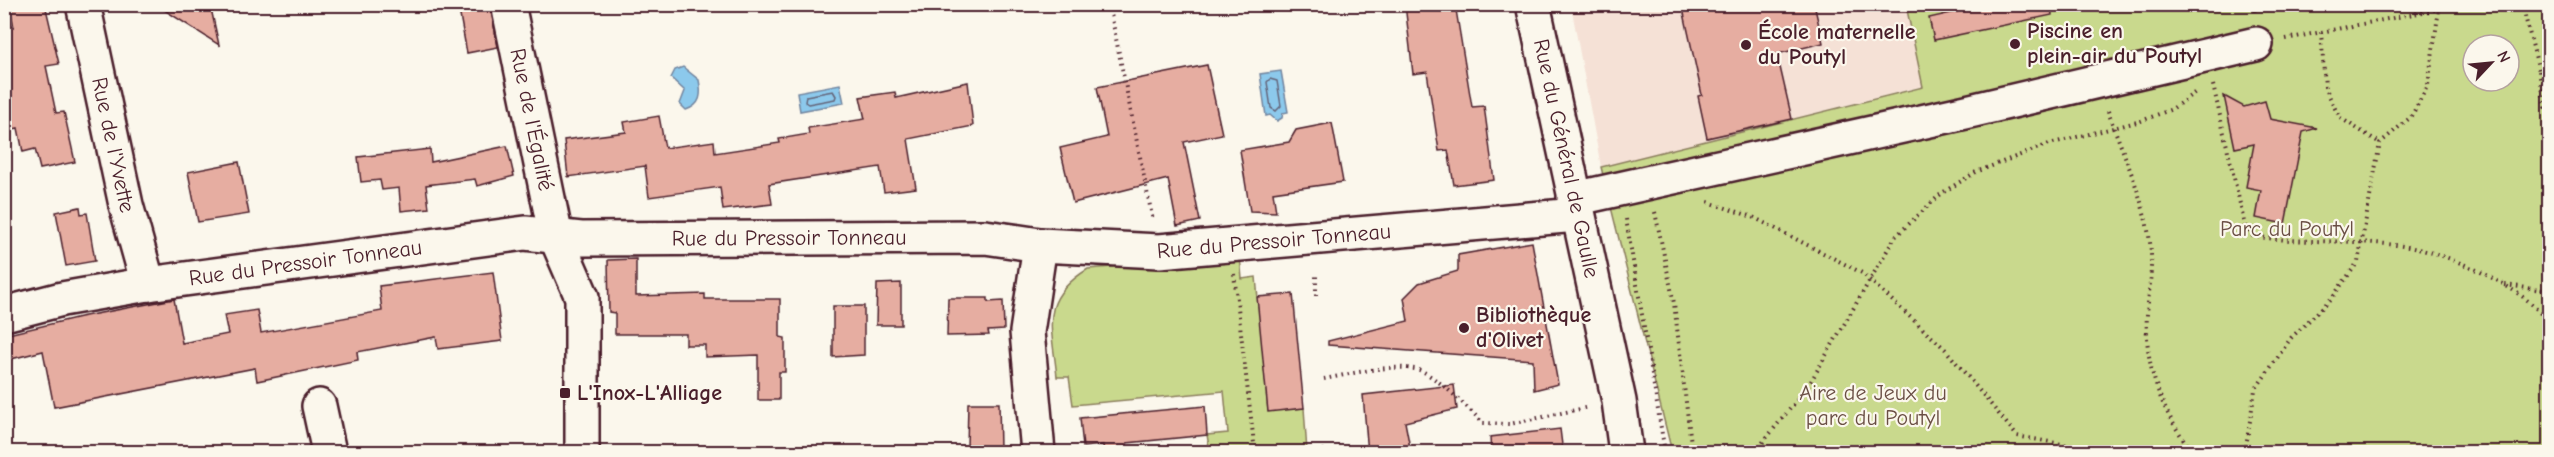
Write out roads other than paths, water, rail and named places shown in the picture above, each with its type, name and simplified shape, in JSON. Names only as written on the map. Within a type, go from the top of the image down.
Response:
[{"type":"street","name":"Rue de l'Yvette","points":[[83,4],[126,205],[148,284]]},
{"type":"street","name":"Rue de l'Égalité","points":[[508,4],[556,237],[582,297],[582,453]]},
{"type":"street","name":"Rue du Général de Gaulle","points":[[1533,4],[1575,207],[1620,401],[1626,453]]},
{"type":"street","name":"Rue du Pressoir Tonneau","points":[[4,314],[62,299],[148,284],[525,233],[581,239],[985,237],[1040,245],[1159,251],[1575,207],[1623,188],[2256,45]]},
{"type":"street","points":[[1038,453],[1027,332],[1040,245]]},
{"type":"street","points":[[319,406],[329,453]]},
{"type":"water","points":[[683,67],[699,80],[700,90],[699,99],[695,105],[686,110],[680,104],[685,91],[671,78],[675,70]]},
{"type":"water","points":[[1281,71],[1288,112],[1283,113],[1282,118],[1277,121],[1270,115],[1266,116],[1260,74]]},
{"type":"water","points":[[840,84],[844,103],[800,111],[797,92]]},
{"type":"place","name":"Piscine en plein-air du Poutyl","points":[[2015,44]]},
{"type":"place","name":"École maternelle du Poutyl","points":[[1746,45]]},
{"type":"place","name":"Bibliothèque d'Olivet","points":[[1464,328]]},
{"type":"place","name":"L'Inox-L'Alliage","points":[[565,393]]},
{"type":"park label","name":"Parc du Poutyl","points":[[2287,229]]},
{"type":"park label","name":"Aire de Jeux du parc du Poutyl","points":[[1873,406]]}]
